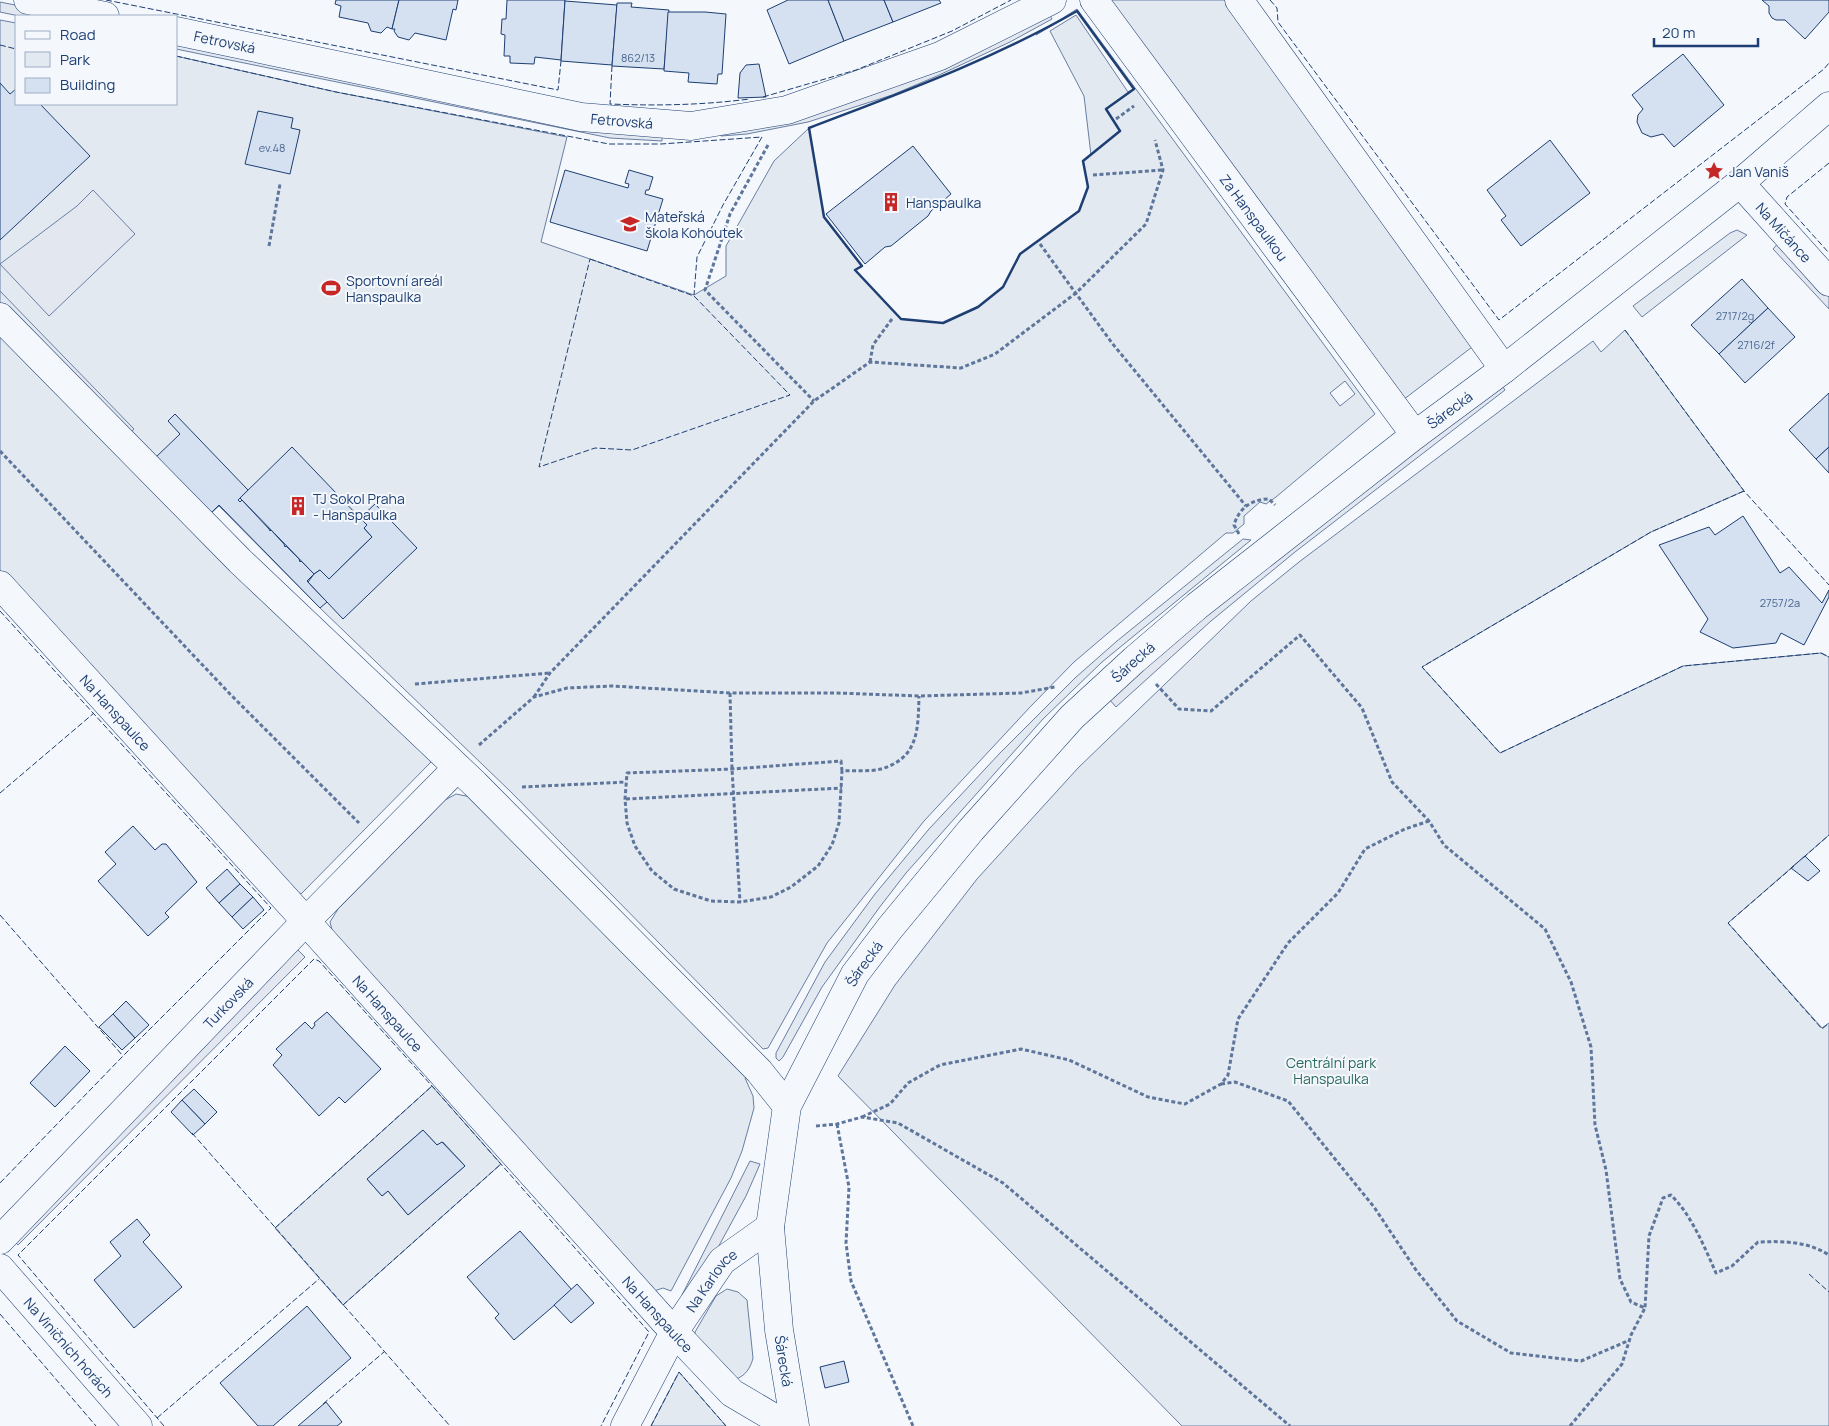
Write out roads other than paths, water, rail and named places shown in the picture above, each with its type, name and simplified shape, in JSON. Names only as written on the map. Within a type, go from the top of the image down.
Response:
[{"type":"street","points":[[28,0],[100,15]]},
{"type":"street","name":"Fetrovská","points":[[178,31],[581,117],[691,126],[788,110],[940,56],[1052,0]]},
{"type":"street","name":"Za Hanspaulkou","points":[[1094,0],[1415,435]]},
{"type":"street","points":[[1239,0],[1504,369]]},
{"type":"street","name":"Šárecká","points":[[795,1426],[778,1330],[770,1227],[787,1106],[855,974],[890,928],[971,830],[1072,717],[1134,660],[1197,606],[1415,435],[1504,369],[1740,183],[1829,106]]},
{"type":"street","name":"Na Míčánce","points":[[1740,183],[1829,282]]},
{"type":"street","points":[[0,316],[240,562],[475,784],[760,1071],[787,1106]]},
{"type":"street","name":"Na Hanspaulce","points":[[0,585],[306,921],[674,1332],[732,1393],[788,1426]]},
{"type":"street","name":"Turkovská","points":[[0,1240],[306,921],[457,768]]},
{"type":"street","name":"Na Karlovce","points":[[625,1426],[674,1332],[722,1261],[770,1227]]},
{"type":"street","name":"Na Viničních horách","points":[[0,1268],[138,1426]]},
{"type":"place","name":"Jan Vaniš","points":[[1714,171]]},
{"type":"place","name":"Hanspaulka","points":[[891,202]]},
{"type":"place","name":"Mateřská škola Kohoutek","points":[[630,224]]},
{"type":"place","name":"Sportovní areál Hanspaulka","points":[[331,288]]},
{"type":"place","name":"TJ Sokol Praha - Hanspaulka","points":[[298,506]]},
{"type":"park label","name":"Centrální park Hanspaulka","points":[[1331,1070]]}]
